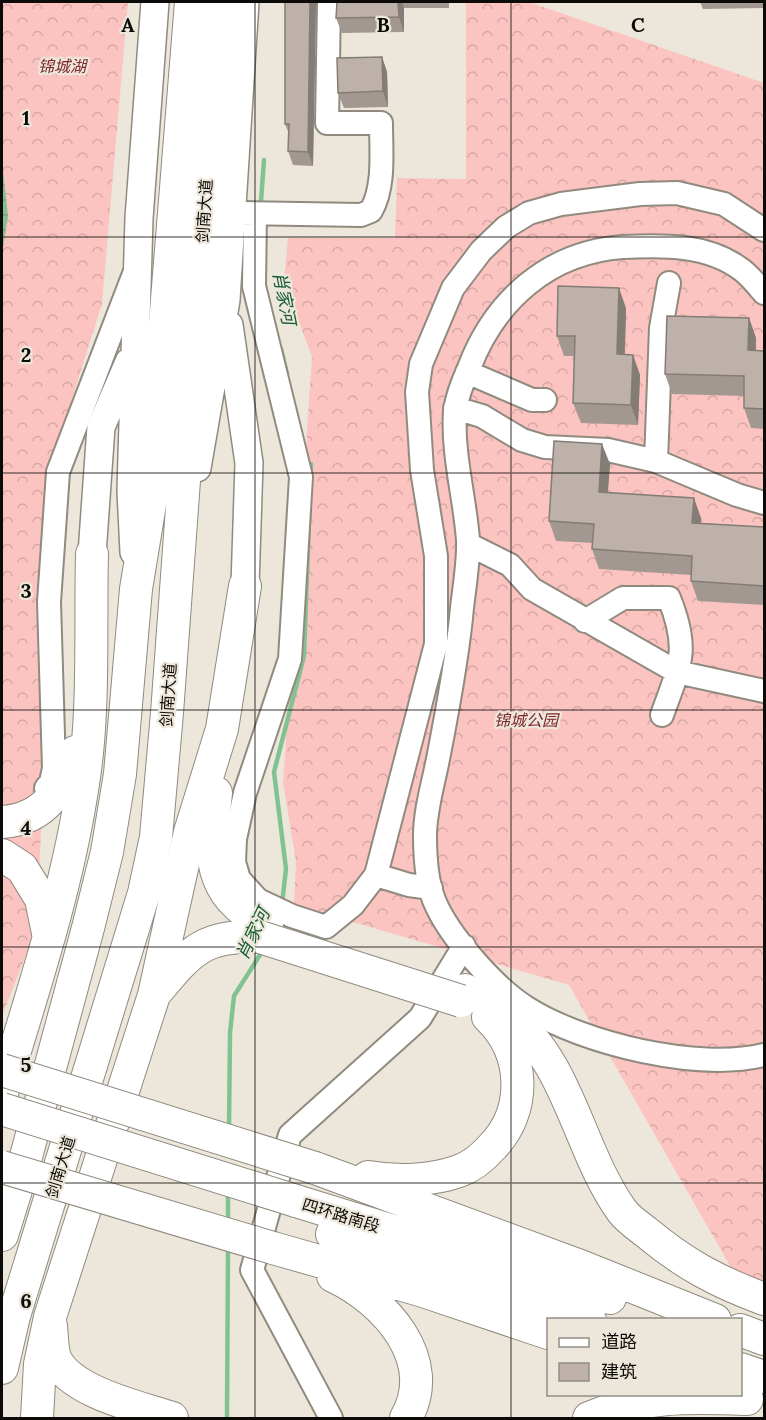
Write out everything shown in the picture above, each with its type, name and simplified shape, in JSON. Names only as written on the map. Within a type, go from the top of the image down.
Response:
[{"type":"highway","name":"剑南大道","points":[[2,1235],[24,1164],[107,852],[120,774],[136,589],[151,498],[191,2]]},
{"type":"highway","name":"剑南大道","points":[[2,1368],[14,1316],[144,893],[156,837],[176,597],[219,2]]},
{"type":"highway","points":[[2,1093],[49,937],[82,790],[88,720],[92,554]]},
{"type":"highway","points":[[245,586],[222,729],[212,830],[213,862],[230,898],[253,918],[272,921],[508,1015],[545,1056],[562,1088],[596,1168],[623,1213],[672,1254],[712,1279],[765,1299]]},
{"type":"highway","points":[[2,822],[39,811],[60,790],[88,720]]},
{"type":"highway","points":[[37,1419],[40,1364],[50,1317],[154,995],[190,832],[222,729]]},
{"type":"highway","points":[[2,855],[22,868],[41,899],[49,937]]},
{"type":"highway","points":[[154,995],[187,955],[214,940],[237,936],[272,921]]},
{"type":"highway","points":[[315,1168],[391,1180],[436,1177],[460,1171],[483,1157],[499,1140],[510,1123],[517,1104],[515,1063],[510,1045],[498,1027],[463,996]]},
{"type":"highway","points":[[2,1070],[315,1168],[583,1267],[710,1318]]},
{"type":"highway","name":"四环路南段","points":[[2,1109],[289,1210],[585,1318]]},
{"type":"highway","name":"四环路南段","points":[[2,1132],[673,1318]]},
{"type":"highway","points":[[2,1167],[420,1290],[547,1332]]},
{"type":"highway","points":[[273,1248],[342,1280],[375,1303],[396,1324],[406,1341],[416,1386],[412,1407],[406,1419]]},
{"type":"highway","points":[[50,1317],[56,1359],[76,1382],[90,1390],[172,1419]]},
{"type":"highway","points":[[742,1330],[765,1339]]},
{"type":"highway","points":[[742,1338],[765,1346]]},
{"type":"highway","points":[[742,1371],[752,1394]]},
{"type":"highway","points":[[590,1419],[633,1403],[676,1396]]},
{"type":"main road","points":[[136,589],[131,491],[138,264],[155,2]]},
{"type":"main road","points":[[176,597],[243,213],[245,2]]},
{"type":"main road","points":[[226,300],[249,463],[245,586]]},
{"type":"main road","points":[[92,554],[101,427],[136,347]]},
{"type":"street","points":[[329,2],[327,123],[381,123],[381,174],[377,201],[371,212],[361,215],[243,213],[254,286],[301,477],[290,659],[245,793],[235,839],[234,862],[239,879],[258,900],[272,921],[326,927],[353,905],[376,875],[436,644],[436,556],[422,470],[417,392],[421,364],[453,288],[480,251],[506,227],[529,213],[561,204],[605,197],[677,193],[724,204],[765,230]]},
{"type":"street","points":[[765,293],[741,269],[710,253],[678,246],[595,249],[551,267],[522,287],[479,341],[455,408],[455,433],[468,544],[458,648],[428,804],[425,837],[434,901],[464,946],[505,990],[526,1007],[596,1037],[636,1050],[673,1057],[712,1059],[765,1055]]},
{"type":"street","points":[[2,813],[18,811],[35,802],[51,782],[54,768],[54,739],[49,602],[58,472],[138,264]]},
{"type":"street","points":[[656,461],[661,328],[669,283]]},
{"type":"street","points":[[467,372],[532,400],[545,400]]},
{"type":"street","points":[[455,408],[482,416],[522,440],[545,447],[608,450],[656,461],[737,495],[765,503]]},
{"type":"street","points":[[468,544],[510,565],[532,589],[677,672],[765,692]]},
{"type":"street","points":[[585,621],[623,598],[669,598],[680,626],[682,653],[662,715]]},
{"type":"street","points":[[376,875],[408,885],[431,888]]},
{"type":"street","points":[[331,1419],[261,1293],[252,1270],[255,1259],[290,1135],[420,1018],[464,946]]},
{"type":"green space","name":"锦城湖","points":[[2,2],[128,2],[102,304],[52,462],[36,604],[44,775],[36,929],[2,1016]]},
{"type":"green space","name":"锦城公园","points":[[466,2],[529,2],[764,83],[764,1283],[733,1271],[569,985],[294,905],[296,862],[283,782],[312,357],[284,281],[288,238],[395,238],[397,178],[466,179]]},
{"type":"water","points":[[2,161],[8,216],[2,254]]},
{"type":"building","points":[[285,2],[310,2],[308,152],[288,151],[289,124],[285,124]]},
{"type":"building","points":[[337,2],[398,2],[399,17],[336,18]]},
{"type":"building","points":[[382,57],[383,91],[338,93],[337,58]]},
{"type":"building","points":[[558,286],[619,288],[617,354],[633,355],[631,405],[573,403],[575,336],[557,336]]},
{"type":"building","points":[[667,316],[749,318],[748,350],[765,351],[765,409],[744,408],[744,376],[665,374]]},
{"type":"building","points":[[554,441],[602,444],[599,492],[694,498],[692,523],[765,527],[765,586],[691,581],[692,556],[592,549],[594,524],[549,521]]},
{"type":"waterway","name":"肖家河","points":[[261,201],[264,160]]},
{"type":"waterway","name":"肖家河","points":[[281,349],[287,374]]},
{"type":"waterway","name":"肖家河","points":[[282,904],[286,869],[274,772],[304,656],[311,464]]},
{"type":"waterway","name":"肖家河","points":[[229,1128],[230,1033],[234,996],[263,950]]},
{"type":"waterway","name":"肖家河","points":[[228,1190],[228,1224]]},
{"type":"waterway","name":"肖家河","points":[[227,1416],[228,1247]]}]
